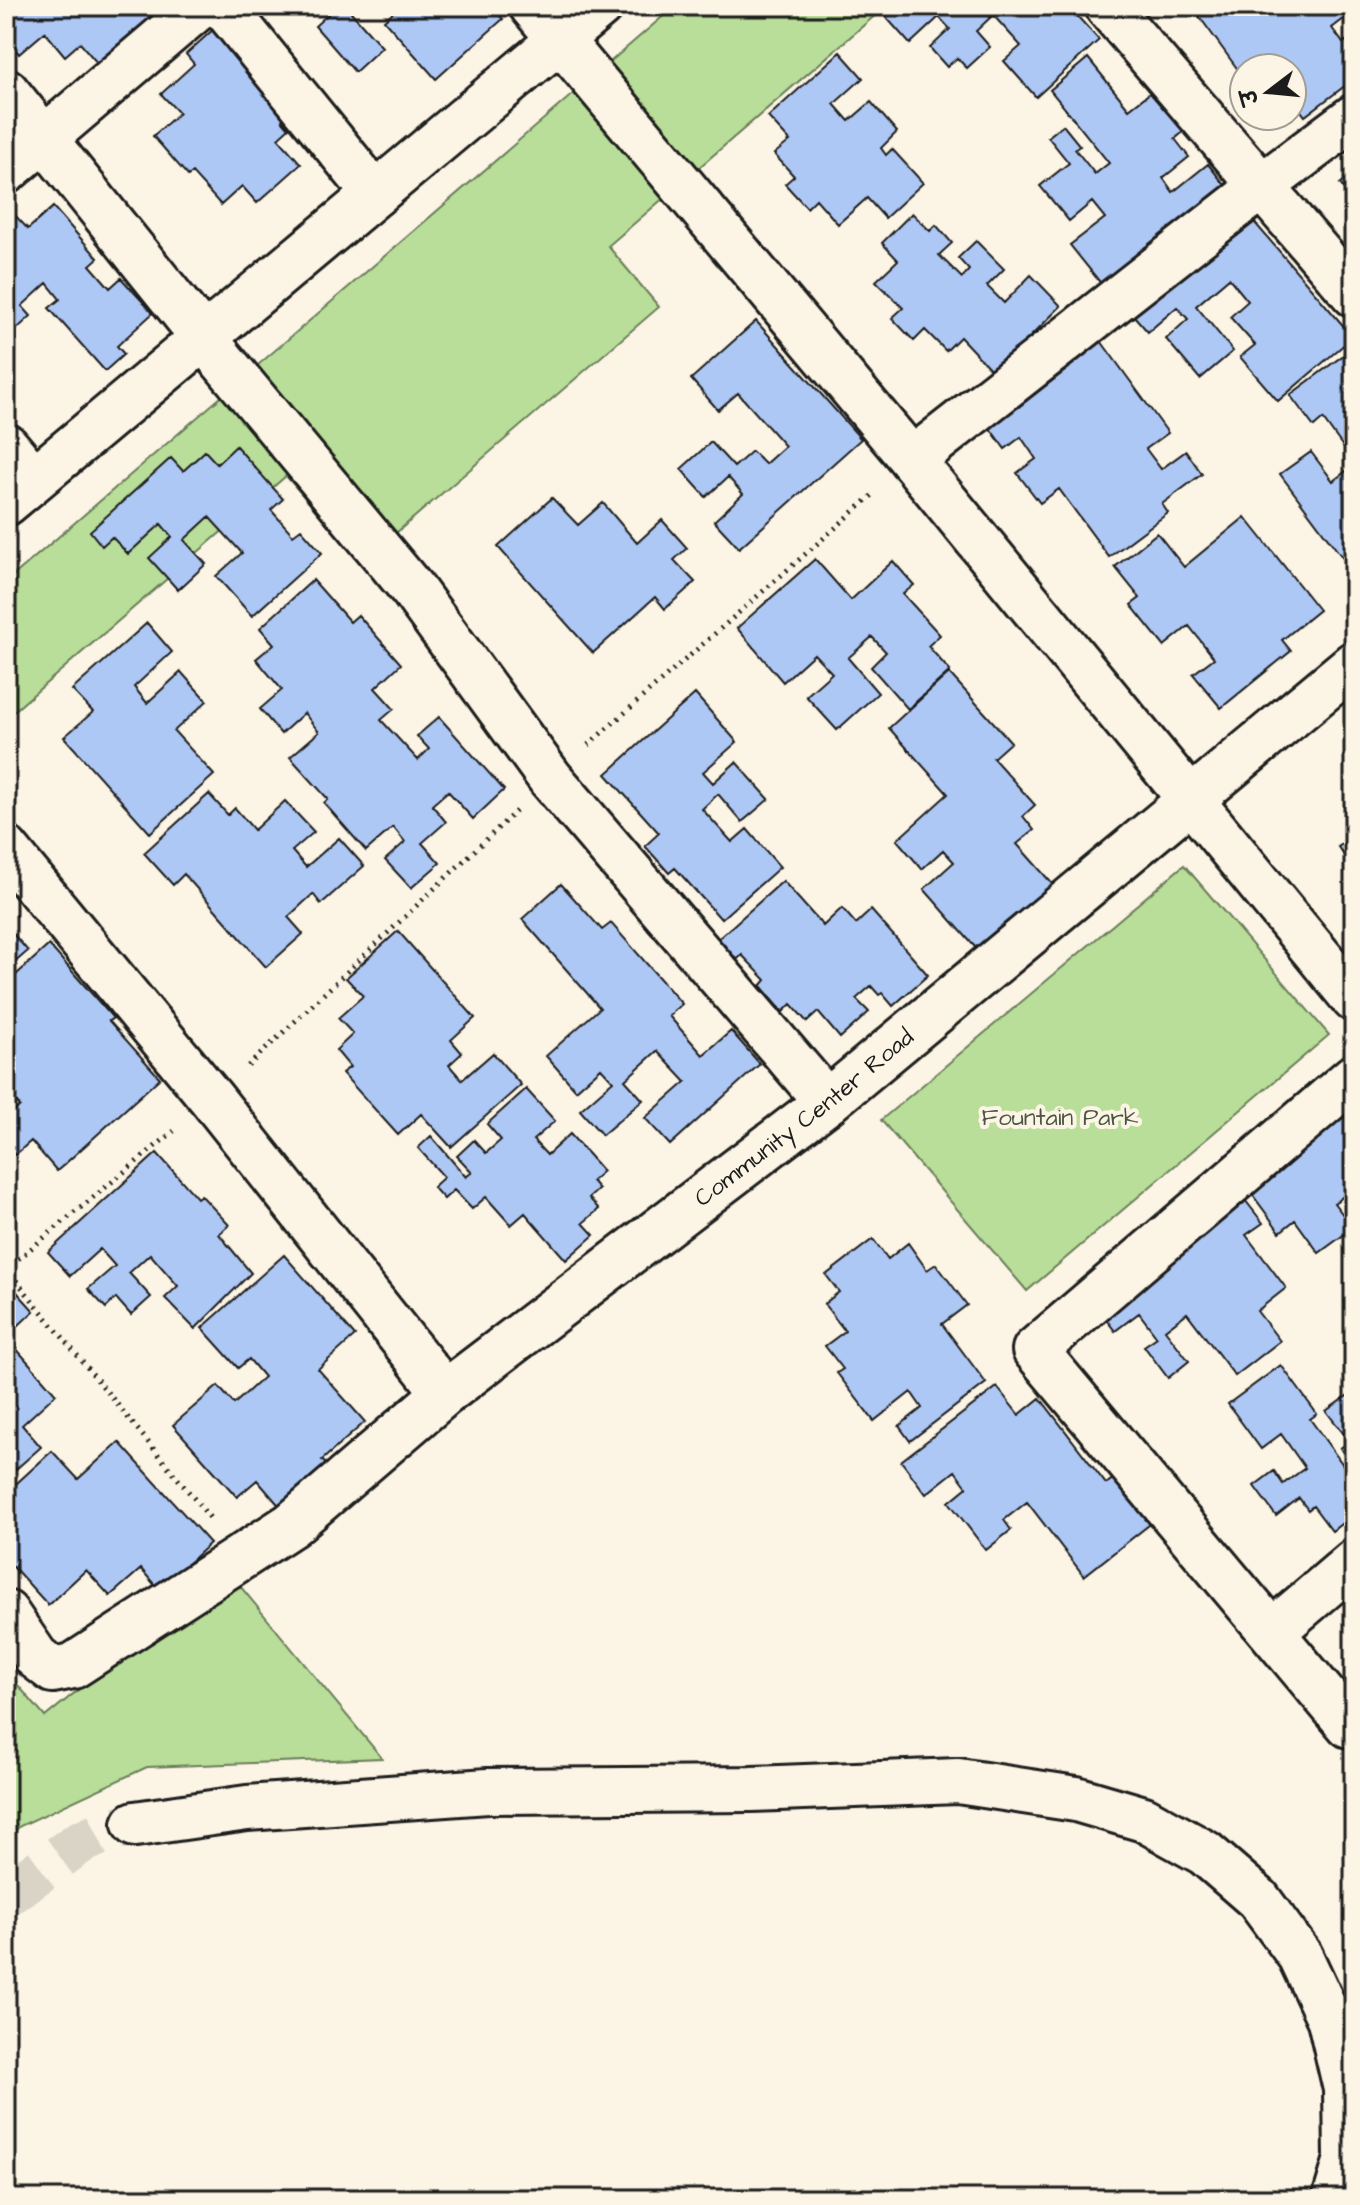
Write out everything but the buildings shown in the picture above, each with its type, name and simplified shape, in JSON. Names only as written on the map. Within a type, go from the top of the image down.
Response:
[{"type":"main road","points":[[6,171],[200,6]]},
{"type":"main road","points":[[223,6],[375,194]]},
{"type":"main road","points":[[532,6],[912,460],[1354,999]]},
{"type":"main road","points":[[6,446],[20,491],[600,6]]},
{"type":"main road","points":[[1107,6],[1354,294]]},
{"type":"main road","points":[[6,91],[203,337],[413,590],[550,778],[827,1102]]},
{"type":"main road","points":[[912,460],[1354,117]]},
{"type":"main road","name":"Community Center Road","points":[[6,1613],[36,1657],[53,1670],[73,1666],[291,1525],[445,1393],[827,1102],[1354,664]]},
{"type":"main road","points":[[6,849],[212,1099],[445,1393]]},
{"type":"main road","points":[[1349,1725],[1035,1350],[1354,1077]]},
{"type":"main road","points":[[1272,1632],[1354,1562]]},
{"type":"main road","points":[[135,1824],[247,1808],[488,1791],[751,1789],[958,1781],[1076,1799],[1144,1819],[1205,1853],[1258,1899],[1300,1956],[1330,2020],[1346,2089],[1347,2159],[1335,2199]]},
{"type":"path","points":[[241,1556],[6,1268],[212,1099],[550,778],[912,460]]},
{"type":"green space","points":[[675,6],[886,6],[608,246],[659,307],[361,563],[286,476],[6,718],[6,582]]},
{"type":"green space","name":"Fountain Park","points":[[1184,865],[1329,1035],[1027,1291],[881,1120]]},
{"type":"green space","points":[[226,1569],[382,1758],[147,1767],[20,1826],[6,1839],[6,1671],[45,1717]]},
{"type":"tunnel","points":[[6,1895],[79,1843],[105,1831],[135,1824]]}]
